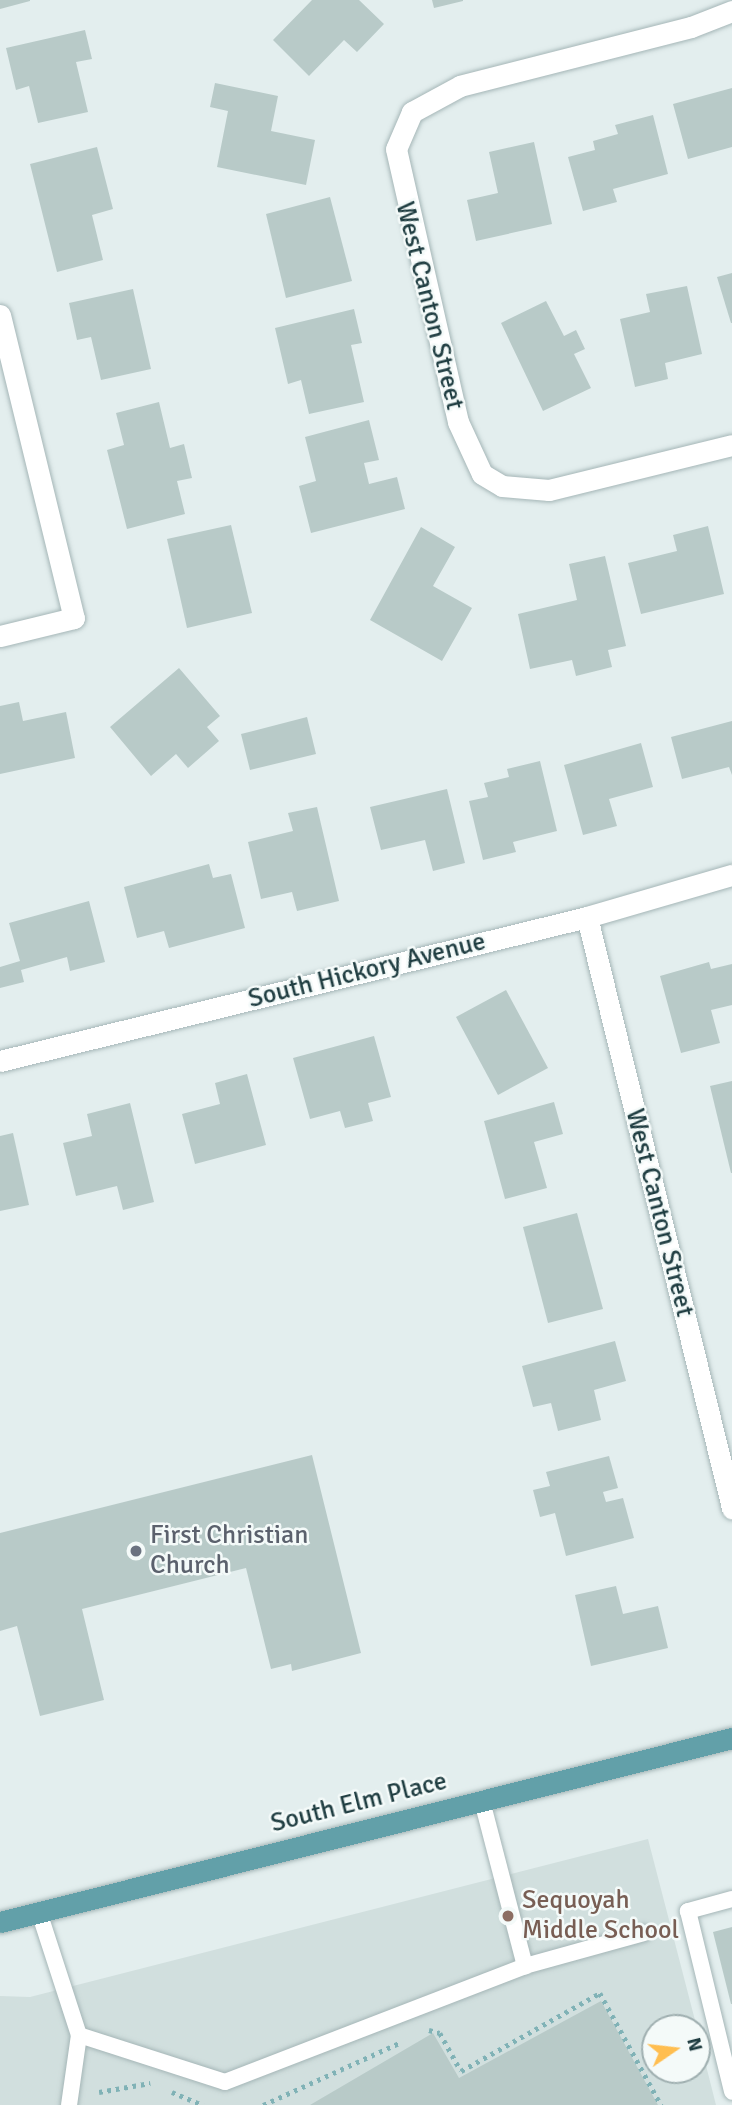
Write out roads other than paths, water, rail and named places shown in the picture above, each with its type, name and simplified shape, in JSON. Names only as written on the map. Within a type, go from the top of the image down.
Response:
[{"type":"main road","name":"South Elm Place","points":[[0,1922],[732,1738]]},
{"type":"street","name":"West Canton Street","points":[[732,10],[691,27],[460,86],[412,112],[399,132],[399,180],[458,422],[482,474],[524,491],[549,490],[732,445]]},
{"type":"street","points":[[0,315],[74,618],[0,636]]},
{"type":"street","name":"South Hickory Avenue","points":[[0,1061],[587,917],[732,875]]},
{"type":"street","name":"West Canton Street","points":[[587,917],[732,1508]]},
{"type":"lane","points":[[482,1801],[525,1966]]},
{"type":"lane","points":[[732,1899],[688,1911],[732,2092]]},
{"type":"lane","points":[[39,1912],[79,2035],[69,2105]]},
{"type":"lane","points":[[79,2035],[225,2082],[525,1966],[643,1933]]},
{"type":"place","name":"First Christian Church","points":[[136,1551]]},
{"type":"place","name":"Sequoyah Middle School","points":[[508,1916]]}]
